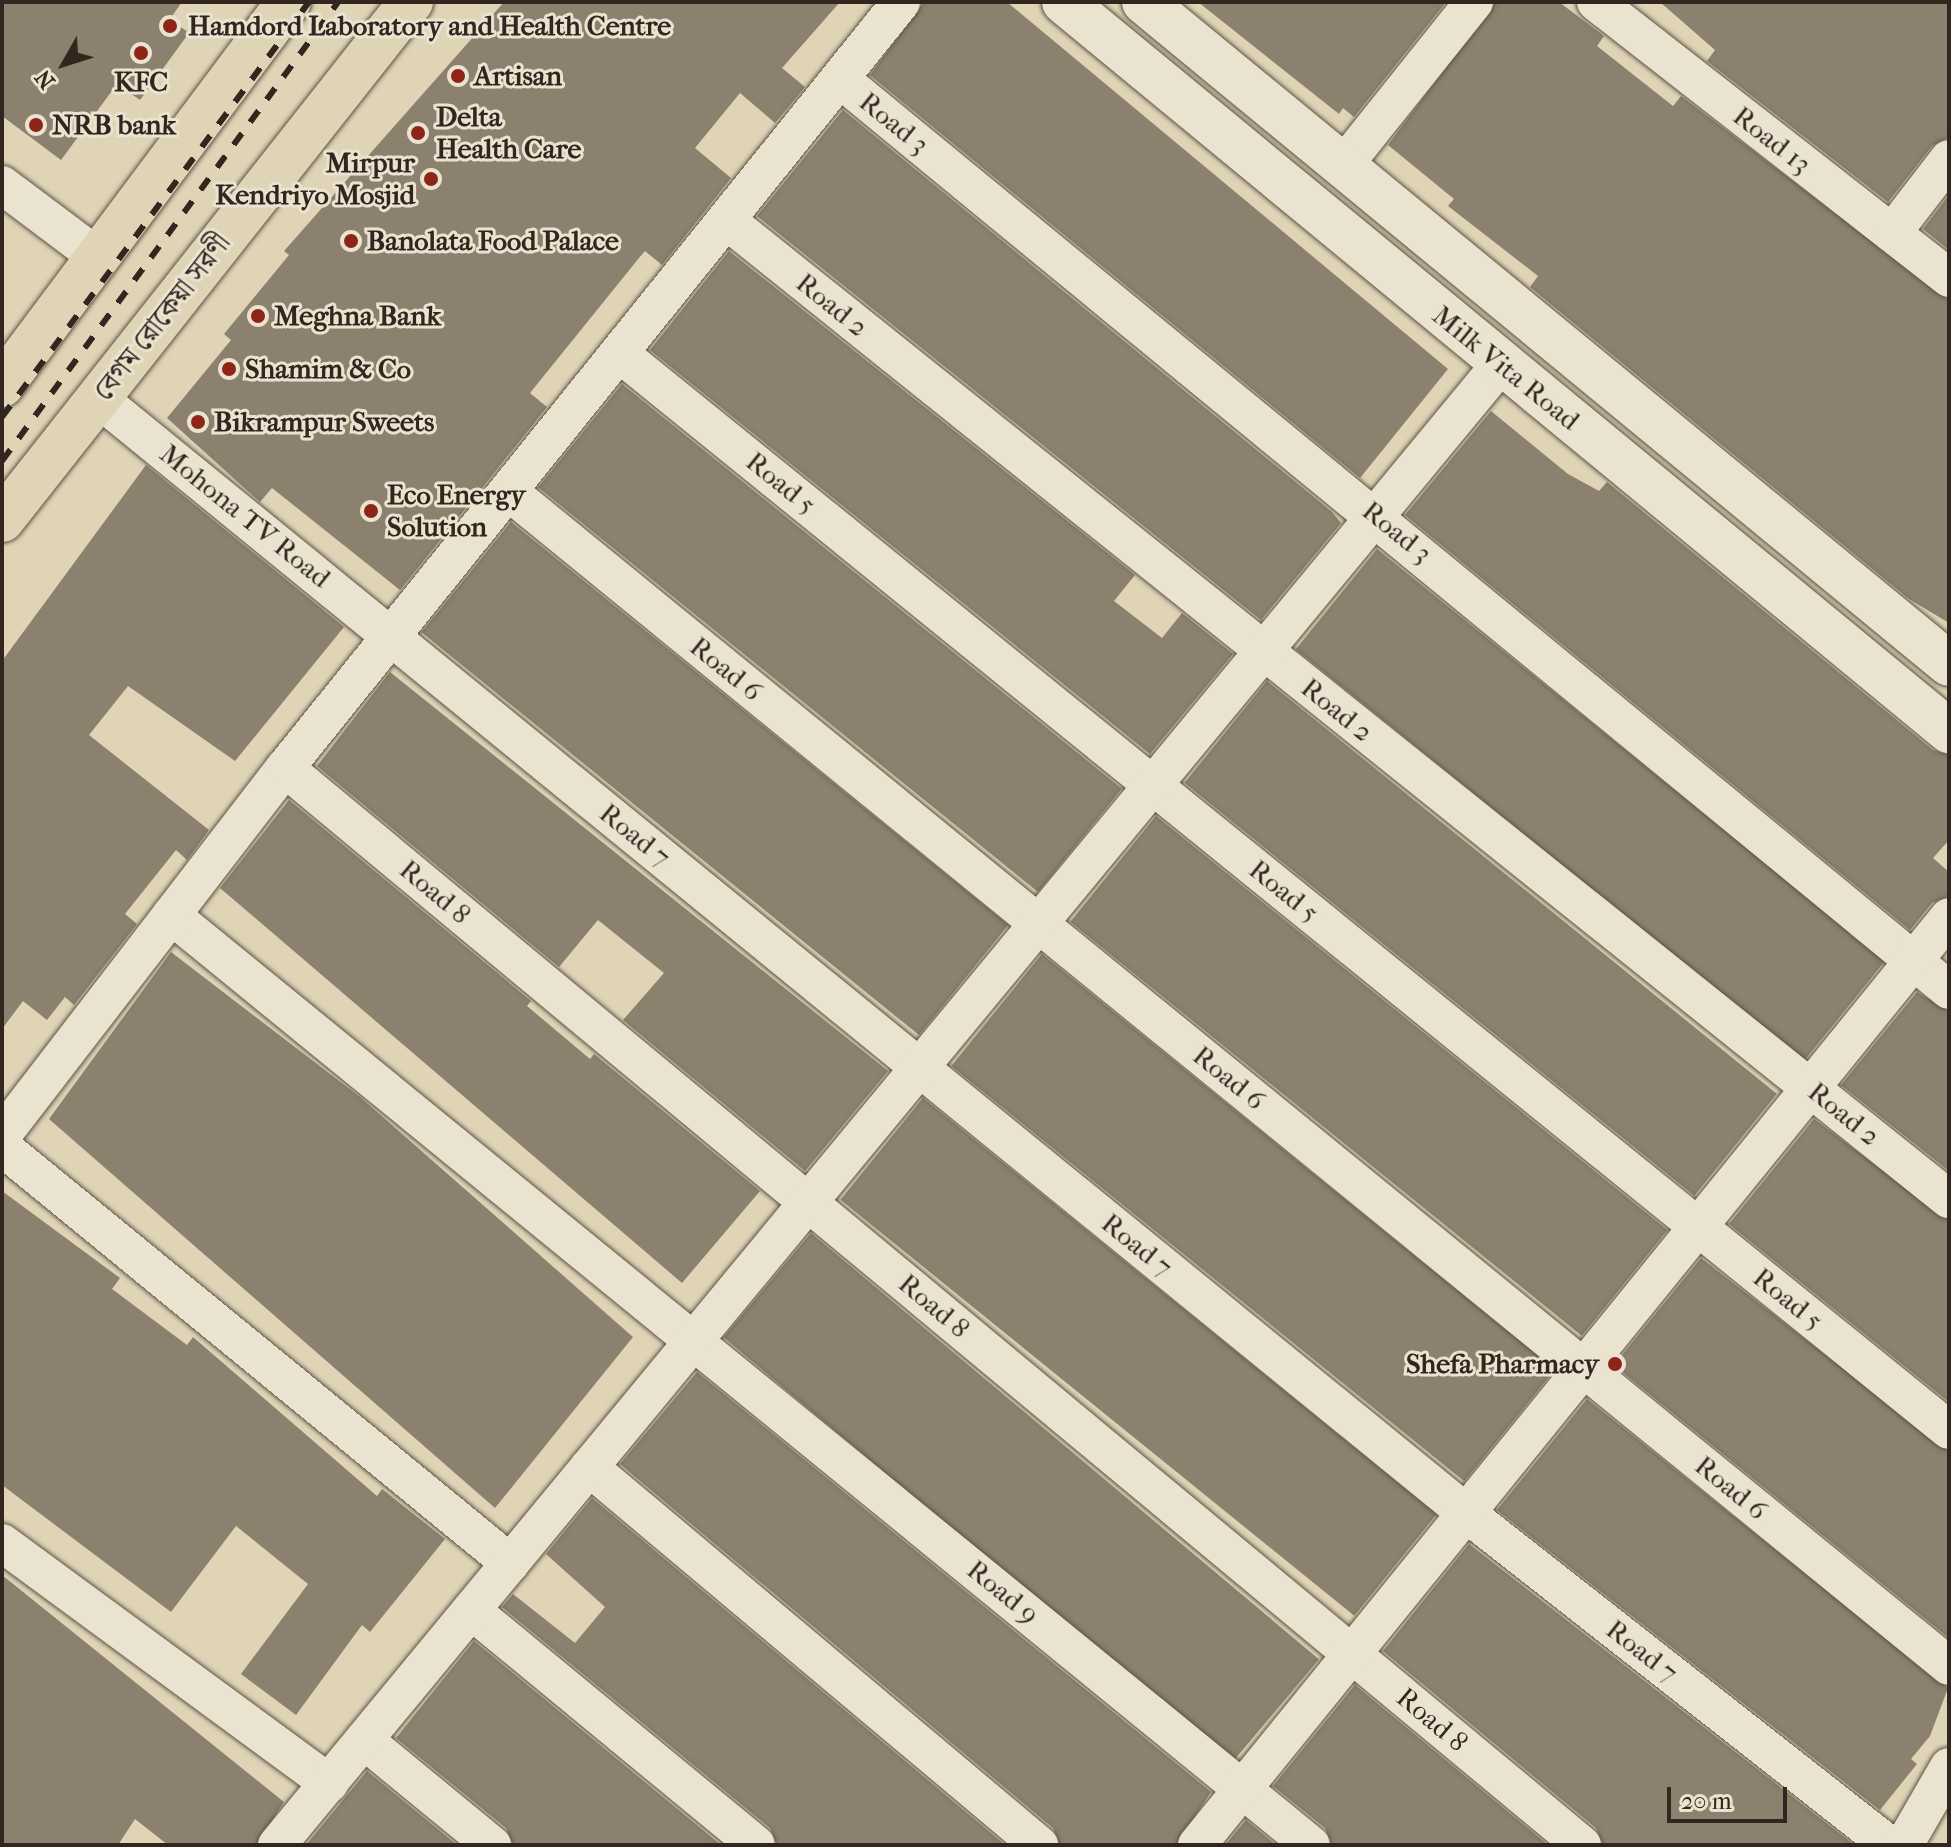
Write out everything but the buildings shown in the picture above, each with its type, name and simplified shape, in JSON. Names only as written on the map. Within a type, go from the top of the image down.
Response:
[{"type":"main road","points":[[2,385],[289,2]]},
{"type":"main road","name":"বেগম রোকেয়া সরণী","points":[[2,520],[411,2]]},
{"type":"street","points":[[2,1135],[285,768],[901,2]]},
{"type":"street","name":"Milk Vita Road","points":[[1064,2],[1949,731]]},
{"type":"street","name":"Milk Vita Road","points":[[1144,2],[1949,664]]},
{"type":"street","points":[[1343,166],[1474,2]]},
{"type":"street","name":"Road 13","points":[[1596,2],[1949,278]]},
{"type":"street","name":"Road 3","points":[[840,79],[1376,515],[1949,990]]},
{"type":"street","points":[[1892,233],[1949,159]]},
{"type":"street","points":[[2,185],[98,257]]},
{"type":"street","name":"Road 2","points":[[726,220],[1949,1199]]},
{"type":"street","name":"Road 5","points":[[619,353],[1949,1430]]},
{"type":"street","points":[[277,1845],[1501,364]]},
{"type":"street","name":"Mohona TV Road","points":[[98,398],[392,635]]},
{"type":"street","name":"Road 6","points":[[508,491],[1949,1666]]},
{"type":"street","name":"Road 7","points":[[392,635],[1466,1513],[1889,1845]]},
{"type":"street","name":"Road 8","points":[[285,768],[1582,1845]]},
{"type":"street","name":"Road 9","points":[[171,915],[695,1339],[1311,1845]]},
{"type":"street","points":[[1197,1845],[1949,917]]},
{"type":"street","points":[[2,1147],[510,1563]]},
{"type":"street","points":[[589,1467],[1039,1845]]},
{"type":"street","points":[[2,1543],[329,1783]]},
{"type":"street","points":[[471,1610],[756,1845]]},
{"type":"street","points":[[364,1740],[492,1845]]},
{"type":"street","points":[[1904,1845],[1949,1767]]},
{"type":"railway","points":[[2,417],[309,2]]},
{"type":"railway","points":[[2,461],[338,2]]},
{"type":"place","name":"Hamdord Laboratory and Health Centre","points":[[170,26]]},
{"type":"place","name":"KFC","points":[[141,53]]},
{"type":"place","name":"Artisan","points":[[458,76]]},
{"type":"place","name":"NRB bank","points":[[36,125]]},
{"type":"place","name":"Delta Health Care","points":[[418,133]]},
{"type":"place","name":"Mirpur Kendriyo Mosjid","points":[[431,179]]},
{"type":"place","name":"Banolata Food Palace","points":[[351,241]]},
{"type":"place","name":"Meghna Bank","points":[[258,316]]},
{"type":"place","name":"Shamim & Co","points":[[229,369]]},
{"type":"place","name":"Bikrampur Sweets","points":[[198,422]]},
{"type":"place","name":"Eco Energy Solution","points":[[371,511]]},
{"type":"place","name":"Shefa Pharmacy","points":[[1615,1364]]}]
